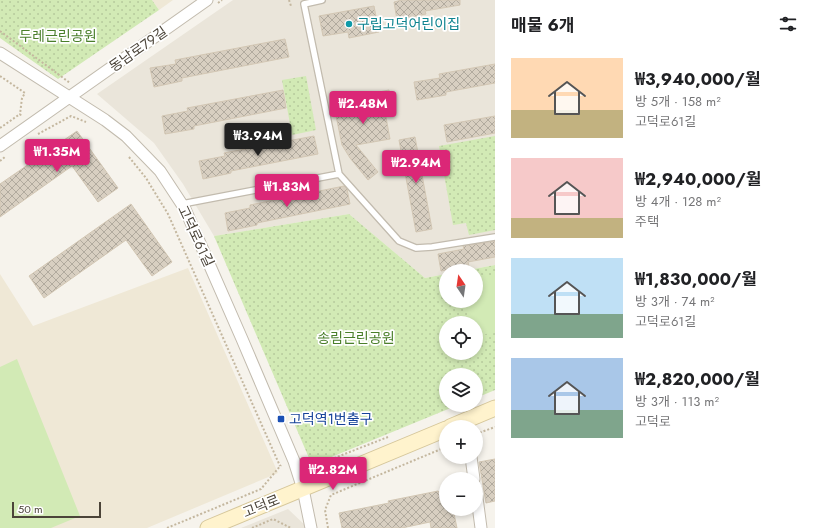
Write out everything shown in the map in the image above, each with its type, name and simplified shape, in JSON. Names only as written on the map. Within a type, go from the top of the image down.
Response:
[{"type":"main road","points":[[473,420],[495,408]]},
{"type":"main road","name":"고덕로","points":[[208,528],[439,432]]},
{"type":"street","name":"동남로79길","points":[[0,146],[207,0]]},
{"type":"street","name":"고덕로61길","points":[[0,53],[95,113],[126,136],[160,171],[182,204],[208,260],[294,461],[303,489],[311,528]]},
{"type":"street","points":[[479,516],[481,528]]},
{"type":"lane","points":[[322,0],[304,4],[339,174],[399,241],[416,248],[432,247],[495,237]]},
{"type":"lane","points":[[182,204],[339,174]]},
{"type":"path","points":[[289,0],[291,6]]},
{"type":"path","points":[[0,31],[72,84]]},
{"type":"path","points":[[0,76],[25,93],[22,98],[20,114],[0,128]]},
{"type":"path","points":[[37,135],[71,116],[92,124]]},
{"type":"path","points":[[129,156],[146,178],[168,214],[280,466],[261,489],[167,528]]},
{"type":"path","points":[[483,431],[495,426]]},
{"type":"path","points":[[302,458],[319,464],[391,436]]},
{"type":"path","points":[[328,528],[325,510],[331,495],[439,450]]},
{"type":"path","points":[[252,528],[274,519],[291,528]]},
{"type":"shaded area","points":[[152,0],[173,0],[159,10]]},
{"type":"shaded area","points":[[233,0],[495,0],[495,265],[483,267],[483,264],[439,264],[439,275],[425,278],[349,214],[214,236],[183,184],[154,143],[97,94]]},
{"type":"shaded area","points":[[188,268],[278,473],[147,528],[0,528],[0,274],[33,326]]},
{"type":"shaded area","points":[[288,509],[308,528],[241,528]]},
{"type":"green space","name":"두레근린공원","points":[[0,0],[152,0],[159,10],[58,79],[0,38]]},
{"type":"green space","points":[[306,76],[316,130],[292,135],[282,80]]},
{"type":"green space","points":[[495,136],[495,230],[469,235],[466,223],[453,225],[439,146]]},
{"type":"green space","name":"송림근린공원","points":[[349,214],[425,278],[439,275],[439,308],[483,308],[483,267],[495,265],[495,390],[483,395],[483,368],[439,368],[439,412],[441,412],[312,465],[214,236]]},
{"type":"green space","points":[[495,276],[495,333],[483,334],[483,316],[468,316],[467,308],[483,308],[483,277]]},
{"type":"green space","points":[[17,359],[80,516],[51,528],[0,528],[0,367]]},
{"type":"building","points":[[402,0],[460,0],[460,5],[425,11],[426,14],[397,20],[394,2]]},
{"type":"building","name":"구립고덕어린이집","points":[[374,6],[379,32],[349,38],[348,32],[323,36],[319,16]]},
{"type":"building","points":[[285,39],[289,57],[182,78],[182,81],[154,87],[150,68],[176,64],[175,60]]},
{"type":"building","points":[[495,64],[495,83],[446,92],[446,95],[417,100],[414,82],[440,78],[439,74]]},
{"type":"building","points":[[283,90],[286,108],[194,126],[194,129],[165,134],[162,116],[188,111],[187,108]]},
{"type":"building","points":[[389,90],[392,111],[385,112],[390,139],[356,145],[378,172],[368,180],[350,158],[342,145],[333,101]]},
{"type":"building","points":[[495,116],[495,133],[447,142],[444,125]]},
{"type":"building","points":[[77,131],[118,188],[98,202],[72,166],[0,217],[0,184]]},
{"type":"building","points":[[314,136],[318,154],[231,171],[231,173],[203,179],[199,161],[225,156],[224,153]]},
{"type":"building","points":[[415,137],[432,229],[416,232],[399,140]]},
{"type":"building","points":[[344,186],[347,189],[350,204],[257,223],[257,225],[228,231],[225,213],[250,208],[250,205]]},
{"type":"building","points":[[131,204],[172,262],[152,276],[126,240],[44,298],[29,276]]},
{"type":"building","points":[[495,241],[495,257],[468,262],[468,264],[440,264],[438,254],[464,249],[463,246]]},
{"type":"building","points":[[495,459],[495,501],[486,503],[483,485],[483,472],[481,472],[479,464],[483,464],[483,461]]},
{"type":"building","points":[[438,491],[439,516],[454,516],[457,528],[431,528],[430,522],[402,528],[342,528],[339,513],[389,503],[388,501]]},
{"type":"place","name":"구립고덕어린이집","points":[[349,24]]},
{"type":"place","name":"고덕역1번출구","points":[[281,419]]}]
